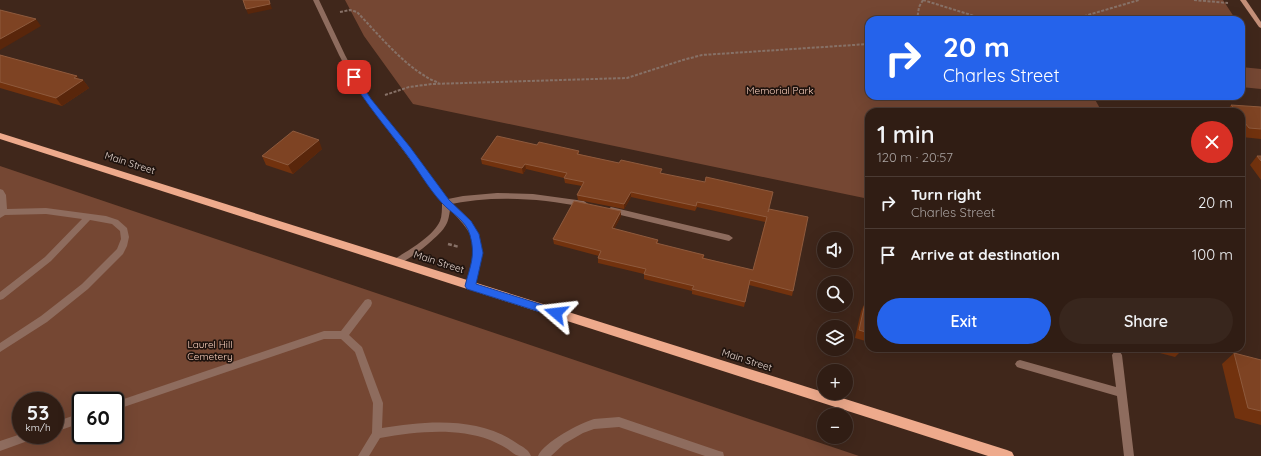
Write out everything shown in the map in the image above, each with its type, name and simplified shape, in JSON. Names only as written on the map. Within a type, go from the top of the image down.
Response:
[{"type":"main road","points":[[1244,2],[1261,26]]},
{"type":"main road","name":"Main Street","points":[[0,136],[1007,456]]},
{"type":"street","points":[[316,0],[322,15],[360,89],[446,202],[460,213],[474,234],[479,253],[470,286]]},
{"type":"street","points":[[0,192],[2,195],[1,213],[46,211],[115,222],[124,230],[126,238],[122,248],[105,268],[78,293],[0,348]]},
{"type":"street","points":[[446,202],[470,197],[494,195],[560,200],[729,238]]},
{"type":"street","points":[[396,262],[429,238],[442,226],[446,215],[446,202]]},
{"type":"street","points":[[0,297],[48,259],[88,217]]},
{"type":"street","points":[[343,335],[368,303]]},
{"type":"street","points":[[124,403],[324,335],[343,335],[358,350],[378,403],[377,434],[363,456]]},
{"type":"street","points":[[1117,355],[1129,456]]},
{"type":"street","points":[[1020,364],[1121,393]]},
{"type":"street","points":[[543,456],[560,441],[579,430],[594,424],[619,422],[719,456]]},
{"type":"street","points":[[377,434],[449,426],[477,430],[503,440],[526,456]]},
{"type":"street","points":[[0,446],[12,442]]},
{"type":"path","points":[[918,16],[919,7],[923,0],[974,16]]},
{"type":"path","points":[[1085,16],[1139,0]]},
{"type":"path","points":[[1194,0],[1244,2]]},
{"type":"path","points":[[322,15],[346,10],[357,12],[382,39],[415,69],[426,78],[441,83]]},
{"type":"path","points":[[387,94],[409,87],[441,83],[627,78],[679,60],[702,55],[865,44]]},
{"type":"path","points":[[442,242],[459,247]]},
{"type":"green space","name":"Memorial Park","points":[[345,0],[1223,0],[1233,16],[865,16],[865,100],[1095,100],[1100,108],[865,108],[865,198],[413,104],[364,36]]},
{"type":"green space","points":[[1245,67],[1261,69],[1261,89],[1245,87]]},
{"type":"green space","name":"Laurel Hill Cemetery","points":[[0,166],[817,442],[817,444],[823,444],[859,456],[0,456]]},
{"type":"building","points":[[243,0],[269,0],[270,4],[246,9]]},
{"type":"building","points":[[0,10],[36,19],[0,39]]},
{"type":"building","points":[[0,55],[77,76],[74,78],[83,80],[56,98],[0,82]]},
{"type":"building","points":[[1231,105],[1261,107],[1261,129],[1249,128],[1245,123],[1245,108],[1234,108]]},
{"type":"building","points":[[293,131],[319,140],[288,165],[262,156]]},
{"type":"building","points":[[497,136],[537,145],[539,142],[579,151],[577,154],[619,163],[621,160],[662,169],[660,173],[705,182],[706,177],[773,192],[768,212],[769,209],[808,217],[793,291],[750,280],[745,302],[692,289],[694,286],[644,274],[646,269],[598,258],[601,251],[553,239],[574,201],[621,211],[612,228],[658,240],[656,243],[704,255],[702,258],[753,270],[767,217],[697,202],[696,206],[631,192],[624,204],[577,195],[584,182],[564,178],[567,173],[525,164],[522,168],[481,159]]},
{"type":"building","points":[[865,303],[865,332],[859,330]]},
{"type":"building","points":[[1234,353],[1261,360],[1261,411],[1248,408]]},
{"type":"route","points":[[354,77],[368,100],[407,149],[446,202],[460,213],[468,223],[477,241],[479,253],[470,286],[556,313]]}]
